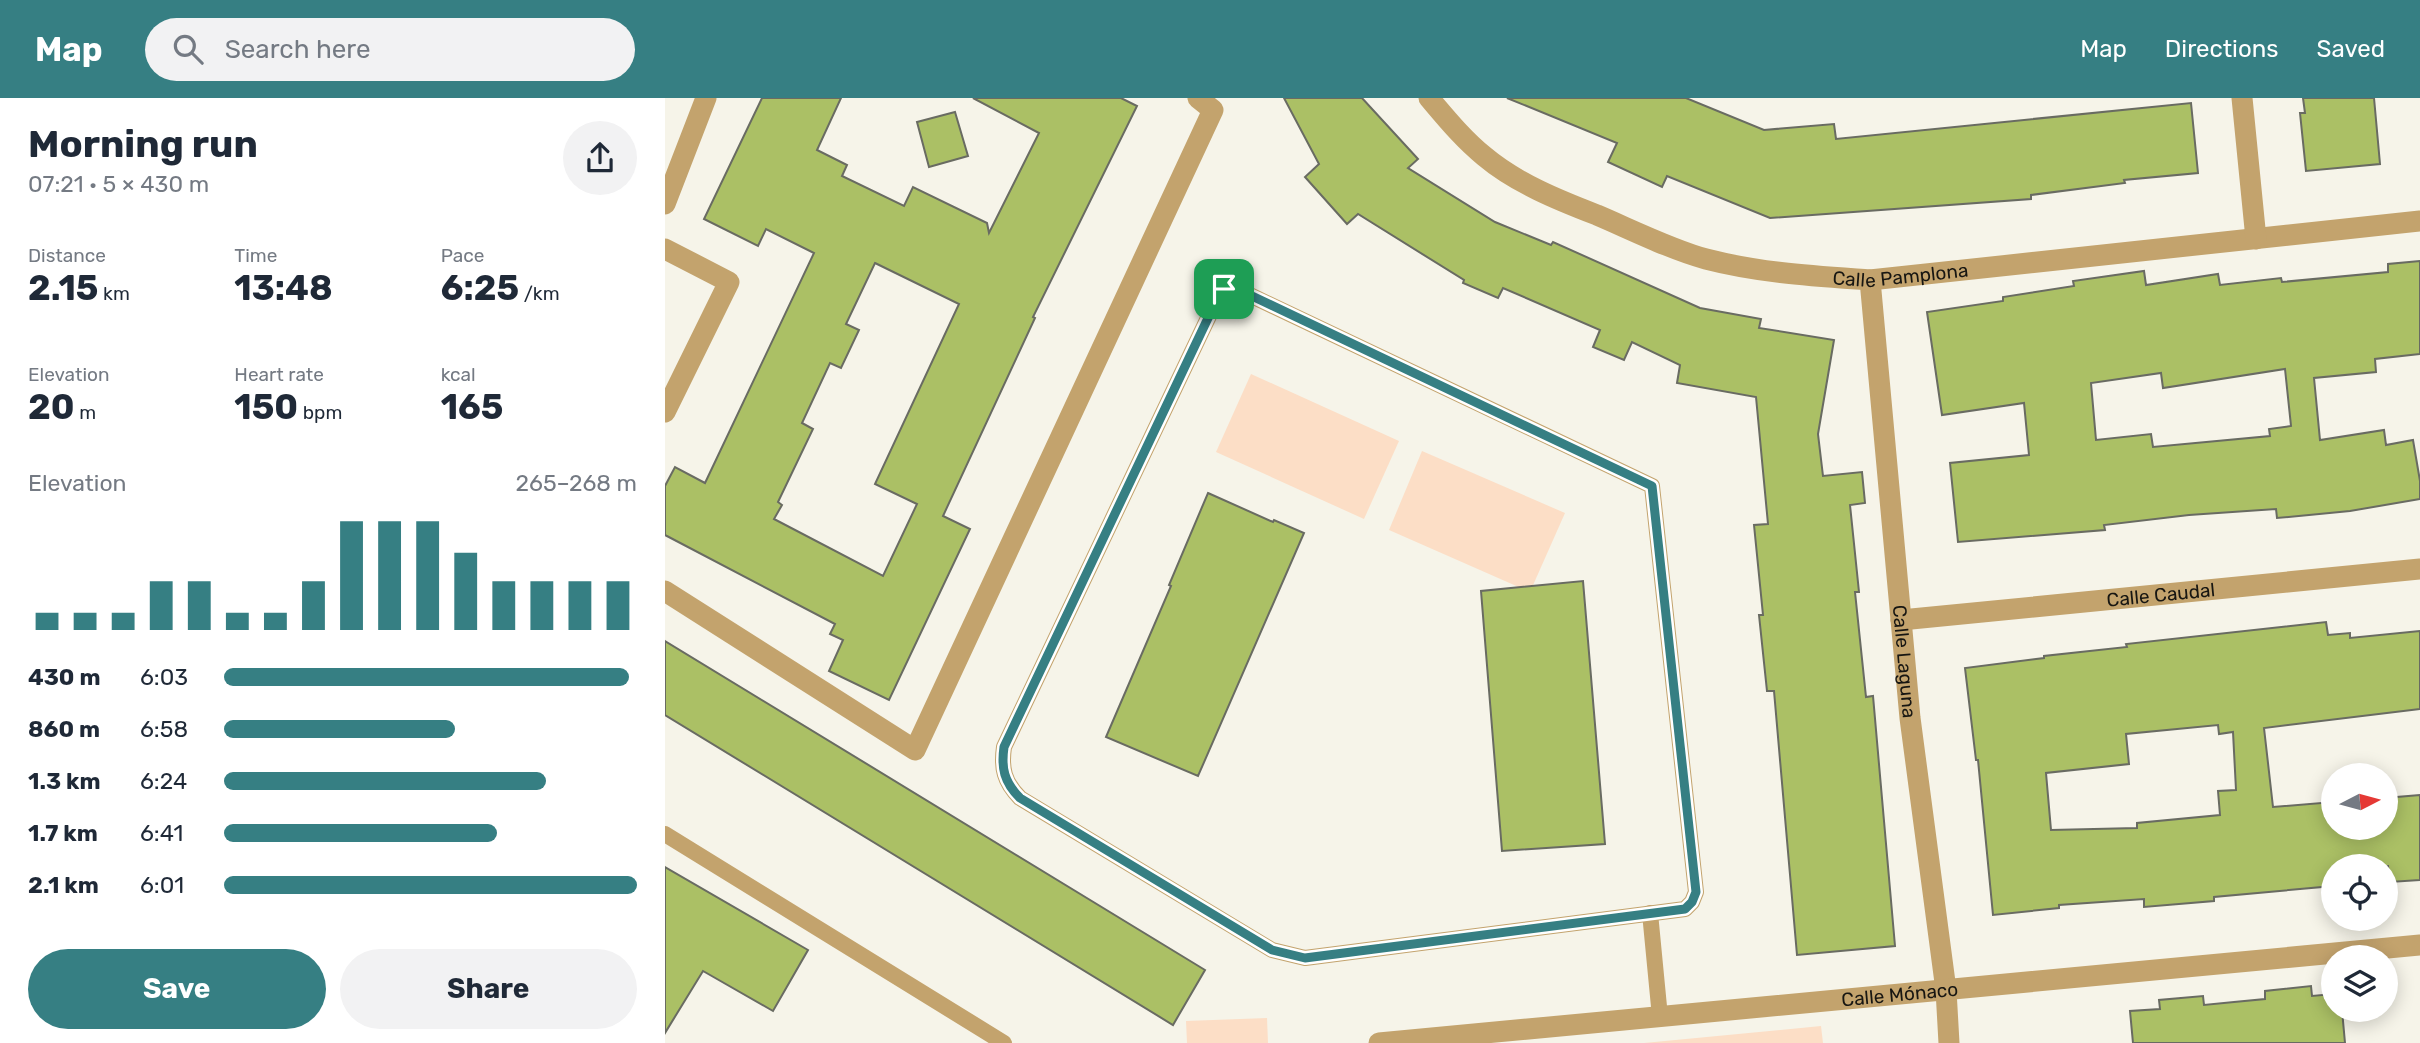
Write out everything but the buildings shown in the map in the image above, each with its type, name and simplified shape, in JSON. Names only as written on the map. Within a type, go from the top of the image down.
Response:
[{"type":"street","points":[[665,204],[706,98]]},
{"type":"street","points":[[665,591],[915,750],[1213,110],[1198,98]]},
{"type":"street","name":"Calle Pamplona","points":[[1429,98],[1458,133],[1484,157],[1512,176],[1577,207],[1703,258],[1779,273],[1870,280],[2420,220]]},
{"type":"street","points":[[2242,98],[2256,239]]},
{"type":"street","points":[[665,249],[729,282],[665,412]]},
{"type":"street","name":"Calle Laguna","points":[[1870,280],[1910,718],[1946,990],[1949,1043]]},
{"type":"street","name":"Calle Caudal","points":[[1901,620],[2420,569]]},
{"type":"street","name":"Calle Mónaco","points":[[1379,1043],[2420,945]]},
{"type":"lane","points":[[1233,287],[1242,290],[1652,486],[1696,892],[1685,909],[1650,913],[1305,958],[1288,955],[1272,950],[1020,798],[1010,788],[1004,776],[1004,747],[1210,313],[1224,289],[1233,287]]},
{"type":"lane","points":[[665,834],[1003,1043]]},
{"type":"lane","points":[[1650,913],[1660,1017]]},
{"type":"shaded area","points":[[1251,374],[1399,441],[1364,519],[1216,452]]},
{"type":"shaded area","points":[[1422,451],[1565,513],[1530,592],[1389,530]]},
{"type":"shaded area","points":[[1267,1018],[1268,1043],[1187,1043],[1186,1021]]},
{"type":"shaded area","points":[[1821,1026],[1823,1043],[1644,1043]]},
{"type":"route","points":[[1233,287],[1242,290],[1652,486],[1696,892],[1685,909],[1305,958],[1288,955],[1272,950],[1020,798],[1010,788],[1004,776],[1004,747],[1210,313],[1224,289],[1233,287]]}]
